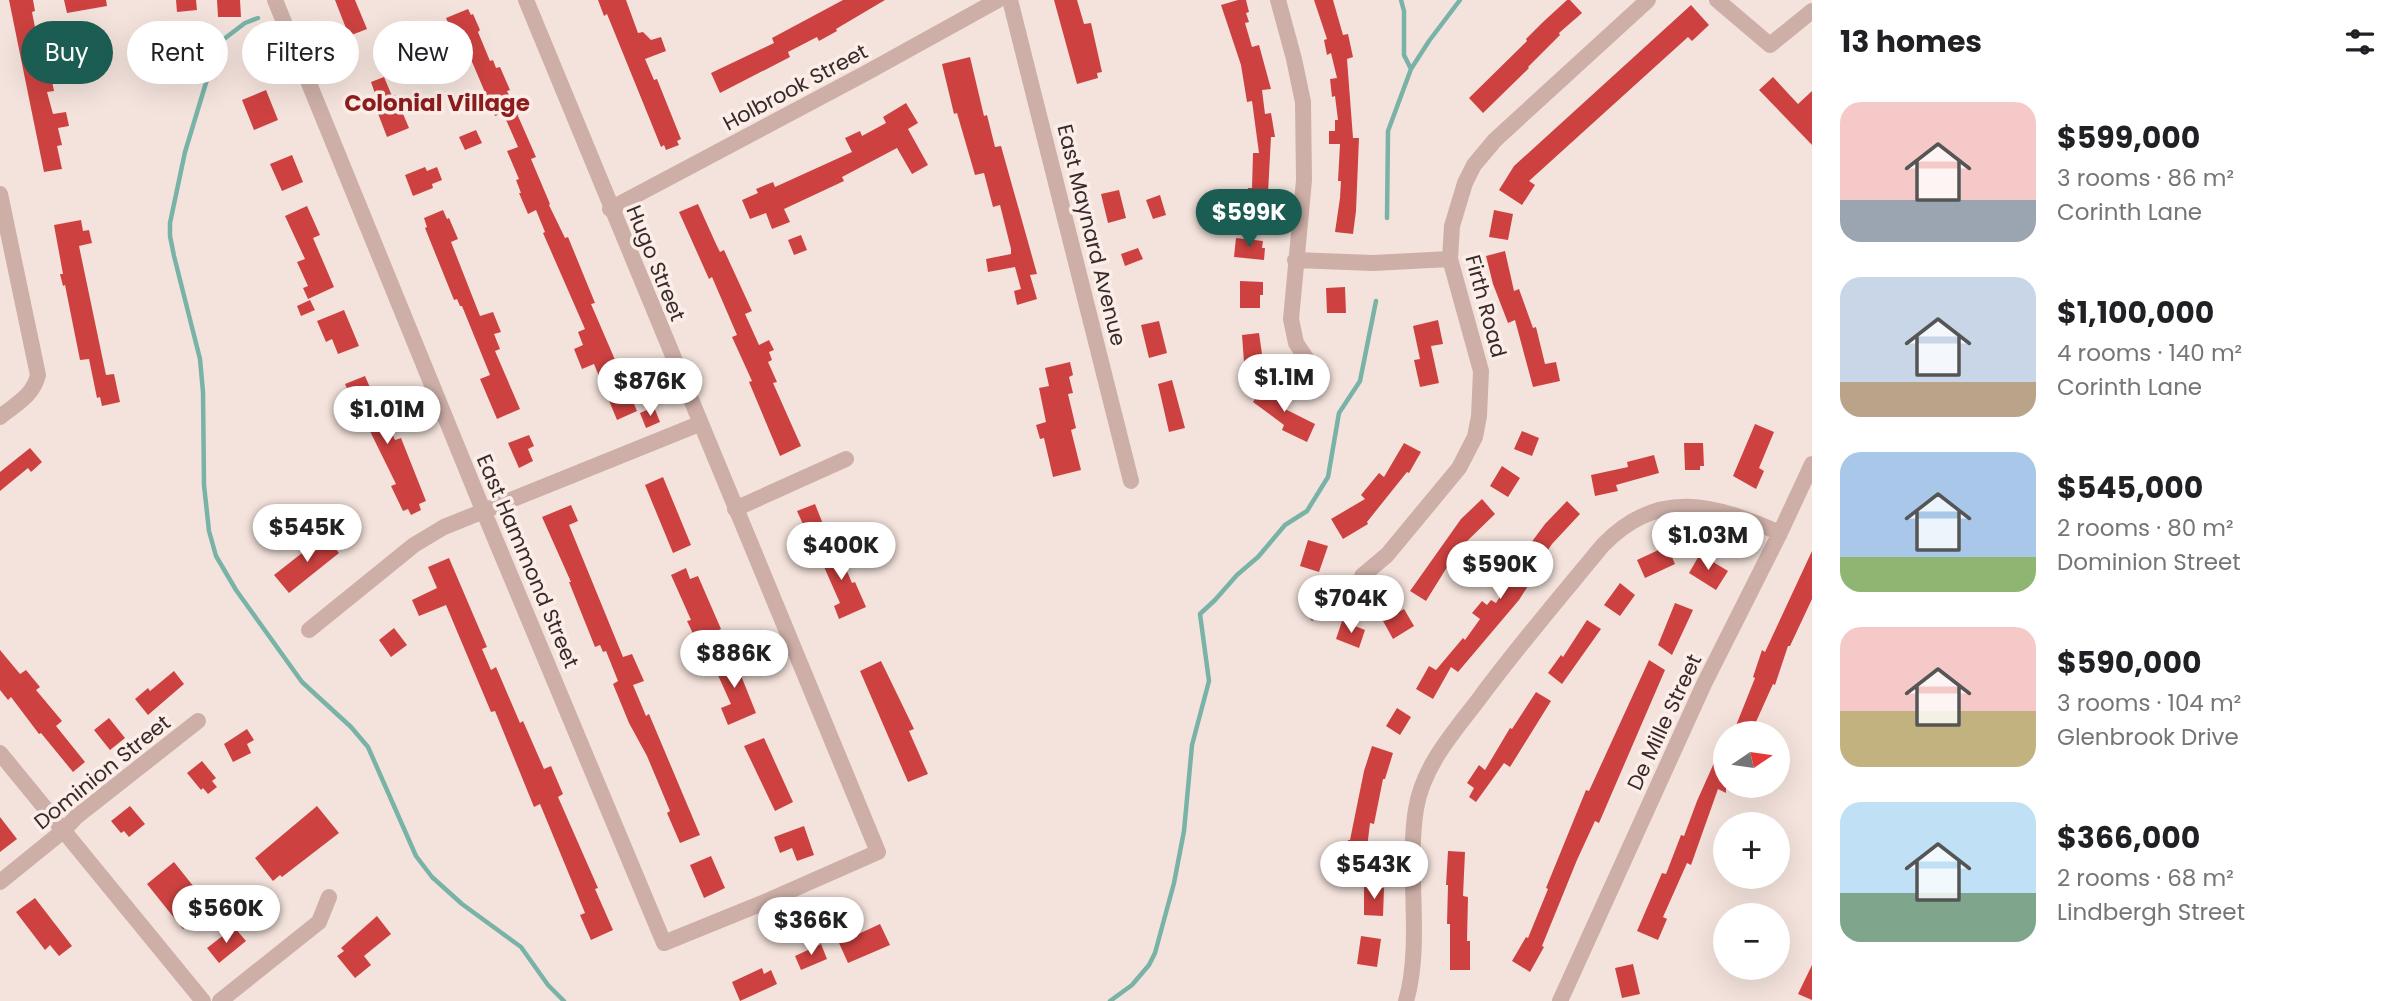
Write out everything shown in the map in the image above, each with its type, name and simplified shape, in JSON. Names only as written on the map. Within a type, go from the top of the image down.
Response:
[{"type":"street","name":"East Hammond Street","points":[[275,0],[483,510],[664,943]]},
{"type":"street","name":"Hugo Street","points":[[526,0],[610,209],[878,852],[664,943]]},
{"type":"street","name":"Holbrook Street","points":[[610,209],[866,74],[998,0]]},
{"type":"street","name":"East Maynard Avenue","points":[[1010,0],[1131,481]]},
{"type":"street","points":[[1278,0],[1303,102],[1304,180],[1292,319],[1293,333],[1302,355],[1310,364]]},
{"type":"street","name":"Firth Road","points":[[1362,576],[1387,555],[1460,468],[1475,437],[1482,371],[1450,259],[1452,226],[1465,183],[1474,165],[1495,140],[1648,0]]},
{"type":"street","points":[[1717,0],[1770,45],[1812,11]]},
{"type":"street","points":[[0,194],[5,246],[38,375],[36,385],[28,395],[0,417]]},
{"type":"street","points":[[1295,260],[1373,262],[1450,259]]},
{"type":"street","points":[[309,630],[414,545],[444,527],[699,424]]},
{"type":"street","points":[[735,509],[846,459]]},
{"type":"street","name":"De Mille Street","points":[[1560,1001],[1704,684],[1812,464]]},
{"type":"street","points":[[1406,1001],[1410,989],[1413,952],[1413,830],[1420,791],[1437,754],[1506,662],[1603,545],[1625,524],[1635,519],[1653,511],[1696,505],[1720,509],[1780,533]]},
{"type":"street","name":"Dominion Street","points":[[0,882],[64,831],[76,817],[198,721]]},
{"type":"street","points":[[0,753],[204,1001]]},
{"type":"street","points":[[220,1001],[319,922],[328,897]]},
{"type":"building","points":[[9,0],[33,0],[34,21],[21,21],[21,59]]},
{"type":"building","points":[[64,0],[106,0],[107,6],[67,13]]},
{"type":"building","points":[[176,0],[196,0],[197,10],[177,12]]},
{"type":"building","points":[[217,0],[240,0],[241,17],[218,17]]},
{"type":"building","points":[[335,0],[355,0],[367,29],[359,32],[359,21],[343,21]]},
{"type":"building","points":[[598,0],[626,0],[638,33],[643,32],[651,40],[661,37],[666,51],[645,59],[654,80],[657,79],[681,139],[677,141],[679,145],[666,150],[664,145],[661,147],[607,14],[604,16]]},
{"type":"building","points":[[843,0],[885,0],[836,29],[837,31],[819,41],[817,37],[788,52],[790,57],[720,93],[711,73],[774,43],[772,38]]},
{"type":"building","points":[[1054,0],[1077,0],[1084,24],[1091,23],[1102,72],[1097,73],[1098,78],[1077,84]]},
{"type":"building","points":[[1246,0],[1249,22],[1245,23],[1252,47],[1259,45],[1271,89],[1262,90],[1265,114],[1271,113],[1275,137],[1271,137],[1268,193],[1272,193],[1271,205],[1247,203],[1248,188],[1252,188],[1253,153],[1259,153],[1252,101],[1247,102],[1241,65],[1221,5]]},
{"type":"building","points":[[1314,0],[1333,0],[1343,35],[1348,34],[1353,57],[1347,59],[1353,138],[1359,138],[1353,234],[1335,232],[1341,181],[1338,181],[1340,144],[1329,144],[1329,131],[1335,131],[1335,120],[1338,120],[1330,79],[1337,78],[1331,53],[1327,55],[1324,40],[1327,39]]},
{"type":"building","points":[[1567,0],[1582,13],[1559,33],[1529,68],[1483,113],[1469,98]]},
{"type":"building","points":[[1691,5],[1709,25],[1692,41],[1688,37],[1529,181],[1535,185],[1522,205],[1499,190],[1514,166]]},
{"type":"building","points":[[468,9],[480,30],[478,32],[490,61],[493,60],[496,68],[500,67],[510,90],[507,91],[536,157],[531,159],[549,205],[565,238],[568,237],[595,303],[591,304],[637,411],[617,420],[594,364],[582,369],[574,349],[583,345],[578,332],[585,329],[543,233],[545,232],[536,210],[528,214],[519,193],[516,180],[519,179],[507,151],[518,147],[503,113],[495,116],[473,64],[473,21],[447,21],[446,18]]},
{"type":"building","points":[[970,57],[984,116],[987,115],[995,147],[1001,146],[1037,274],[1030,275],[1037,299],[1017,305],[1014,291],[1021,289],[1015,267],[988,272],[986,259],[1011,254],[1011,249],[1000,205],[993,207],[984,173],[975,175],[957,113],[954,114],[942,64]]},
{"type":"building","points":[[1773,77],[1798,104],[1812,91],[1812,145],[1759,90]]},
{"type":"building","points":[[371,82],[387,84],[392,96],[395,95],[409,128],[387,137],[374,103],[378,102]]},
{"type":"building","points":[[26,84],[53,84],[54,91],[47,92],[53,114],[66,112],[69,126],[58,128],[62,145],[57,146],[62,169],[44,172]]},
{"type":"building","points":[[266,90],[278,120],[254,130],[242,100]]},
{"type":"building","points":[[906,103],[918,123],[908,129],[928,165],[912,174],[897,148],[842,177],[844,181],[784,209],[790,222],[772,229],[766,213],[750,219],[742,200],[758,193],[756,189],[773,182],[775,187],[852,152],[845,138],[860,131],[862,136],[886,123],[883,117]]},
{"type":"building","points":[[476,130],[482,143],[465,150],[459,137]]},
{"type":"building","points":[[292,155],[303,182],[282,191],[270,164]]},
{"type":"building","points":[[425,167],[427,171],[437,167],[442,180],[432,184],[433,188],[413,196],[405,175]]},
{"type":"building","points":[[1119,190],[1126,218],[1108,223],[1101,194]]},
{"type":"building","points":[[1160,195],[1166,215],[1153,219],[1146,200]]},
{"type":"building","points":[[698,204],[720,252],[724,250],[752,311],[745,314],[759,345],[769,340],[774,350],[769,352],[772,360],[768,362],[777,382],[773,383],[801,446],[780,456],[732,337],[737,335],[712,277],[709,279],[679,212]]},
{"type":"building","points":[[307,206],[320,235],[313,238],[334,287],[308,299],[303,288],[308,286],[297,262],[305,259],[285,216]]},
{"type":"building","points":[[443,210],[458,239],[451,242],[480,316],[493,312],[501,332],[494,334],[500,349],[495,351],[520,409],[497,419],[480,379],[490,375],[462,306],[457,299],[454,300],[425,228],[424,218]]},
{"type":"building","points":[[1494,210],[1513,214],[1508,240],[1489,237]]},
{"type":"building","points":[[81,220],[83,231],[89,230],[92,243],[79,246],[106,375],[114,374],[120,402],[102,406],[100,397],[97,398],[89,359],[80,360],[65,285],[63,286],[60,274],[63,274],[54,225]]},
{"type":"building","points":[[801,235],[807,250],[794,255],[788,240]]},
{"type":"building","points":[[1236,238],[1263,241],[1264,260],[1234,257]]},
{"type":"building","points":[[1138,248],[1143,259],[1125,266],[1121,254]]},
{"type":"building","points":[[1505,251],[1514,291],[1519,289],[1533,328],[1536,327],[1545,364],[1556,362],[1560,381],[1533,387],[1515,320],[1508,323],[1486,256]]},
{"type":"building","points":[[1240,281],[1263,282],[1260,308],[1240,308]]},
{"type":"building","points":[[1345,287],[1346,313],[1327,313],[1326,288]]},
{"type":"building","points":[[310,300],[315,310],[301,316],[297,306]]},
{"type":"building","points":[[344,310],[359,346],[338,354],[332,339],[326,342],[317,321]]},
{"type":"building","points":[[1438,320],[1443,344],[1431,346],[1439,383],[1420,387],[1414,360],[1420,359],[1413,326]]},
{"type":"building","points":[[1159,321],[1167,353],[1149,358],[1141,325]]},
{"type":"building","points":[[1259,333],[1263,361],[1244,362],[1242,335]]},
{"type":"building","points":[[1070,362],[1073,375],[1069,377],[1073,393],[1068,394],[1076,428],[1071,430],[1081,470],[1053,477],[1044,438],[1040,439],[1036,425],[1046,422],[1039,388],[1049,386],[1045,368]]},
{"type":"building","points":[[365,376],[388,429],[395,440],[401,438],[426,501],[419,504],[421,510],[411,515],[408,509],[403,511],[391,486],[396,484],[365,421],[361,423],[357,412],[352,414],[346,399],[351,397],[345,384]]},
{"type":"building","points":[[1172,380],[1185,428],[1169,432],[1158,384]]},
{"type":"building","points":[[1267,383],[1277,391],[1273,396],[1284,403],[1281,407],[1315,424],[1307,442],[1282,430],[1284,425],[1253,402]]},
{"type":"building","points":[[654,407],[660,422],[646,428],[640,413]]},
{"type":"building","points":[[1755,424],[1774,432],[1759,468],[1764,471],[1756,489],[1733,476]]},
{"type":"building","points":[[1522,431],[1539,438],[1532,456],[1514,449]]},
{"type":"building","points":[[529,435],[534,446],[528,449],[533,461],[519,468],[508,443]]},
{"type":"building","points":[[1404,443],[1421,452],[1409,473],[1407,472],[1368,524],[1343,539],[1331,519],[1365,499],[1361,495],[1379,473],[1384,477]]},
{"type":"building","points":[[1684,443],[1703,443],[1704,466],[1700,466],[1700,470],[1685,470]]},
{"type":"building","points":[[30,448],[42,462],[31,472],[28,468],[0,491],[0,472]]},
{"type":"building","points":[[1654,455],[1659,473],[1616,485],[1618,491],[1595,496],[1591,475],[1628,467],[1627,462]]},
{"type":"building","points":[[1502,466],[1520,478],[1508,497],[1490,486]]},
{"type":"building","points":[[663,477],[691,545],[673,553],[645,485]]},
{"type":"building","points":[[1482,499],[1495,514],[1463,545],[1465,547],[1451,565],[1449,564],[1426,601],[1410,591],[1461,519]]},
{"type":"building","points":[[1567,501],[1580,514],[1552,544],[1530,576],[1533,578],[1519,600],[1458,672],[1451,667],[1433,699],[1416,689],[1429,666],[1436,670],[1463,638],[1465,640],[1480,619],[1472,613],[1482,601],[1487,605],[1491,600],[1496,603],[1524,557],[1522,555],[1545,524]]},
{"type":"building","points":[[815,504],[823,524],[806,531],[797,511]]},
{"type":"building","points":[[571,505],[578,521],[569,525],[623,657],[632,654],[644,681],[633,685],[646,716],[649,714],[700,835],[680,843],[647,756],[629,723],[613,684],[618,681],[606,651],[603,652],[600,645],[595,647],[571,582],[542,517]]},
{"type":"building","points":[[325,535],[339,553],[289,593],[274,575]]},
{"type":"building","points":[[1308,540],[1328,546],[1319,572],[1300,566]]},
{"type":"building","points":[[835,543],[852,583],[855,582],[866,607],[839,619],[834,606],[840,603],[817,551]]},
{"type":"building","points":[[1667,546],[1675,564],[1645,578],[1637,560]]},
{"type":"building","points":[[1812,551],[1812,599],[1788,646],[1775,685],[1773,684],[1756,721],[1738,721],[1755,678],[1753,677],[1762,650],[1765,652]]},
{"type":"building","points":[[1700,554],[1728,571],[1716,590],[1689,573]]},
{"type":"building","points":[[449,558],[487,647],[482,649],[491,670],[496,667],[520,723],[523,721],[544,769],[551,766],[563,794],[558,797],[598,888],[595,889],[613,930],[591,940],[580,915],[585,913],[540,804],[534,807],[495,711],[491,712],[446,605],[419,616],[412,600],[437,588],[428,567]]},
{"type":"building","points":[[686,568],[690,579],[698,576],[721,629],[696,640],[687,621],[691,620],[671,575]]},
{"type":"building","points":[[1620,583],[1635,595],[1620,616],[1604,605]]},
{"type":"building","points":[[1317,592],[1328,610],[1312,621],[1300,603]]},
{"type":"building","points":[[1675,603],[1693,610],[1672,655],[1658,645]]},
{"type":"building","points":[[1404,609],[1414,626],[1393,639],[1383,621]]},
{"type":"building","points":[[1587,620],[1601,629],[1562,684],[1548,673],[1561,655],[1563,657]]},
{"type":"building","points":[[1342,621],[1365,630],[1359,648],[1336,639]]},
{"type":"building","points":[[394,628],[407,645],[391,657],[379,640]]},
{"type":"building","points":[[0,650],[20,674],[26,670],[40,687],[36,690],[62,721],[56,726],[85,762],[73,772],[11,697],[8,700],[0,690]]},
{"type":"building","points":[[732,653],[756,713],[728,725],[721,708],[731,704],[712,662]]},
{"type":"building","points":[[1649,660],[1665,670],[1599,823],[1595,821],[1577,860],[1542,946],[1544,947],[1530,972],[1512,961],[1526,937],[1528,938],[1586,790],[1589,791]]},
{"type":"building","points":[[881,661],[914,729],[909,731],[928,774],[908,782],[860,671]]},
{"type":"building","points":[[174,671],[184,684],[148,715],[135,699],[148,688],[150,691]]},
{"type":"building","points":[[1536,692],[1551,701],[1510,767],[1504,763],[1476,802],[1469,797],[1474,788],[1467,783],[1479,765],[1485,770]]},
{"type":"building","points":[[1397,708],[1411,717],[1400,735],[1386,726]]},
{"type":"building","points":[[109,718],[125,738],[110,750],[94,730]]},
{"type":"building","points":[[247,729],[254,740],[247,744],[251,753],[233,762],[224,744]]},
{"type":"building","points":[[764,738],[793,802],[775,811],[744,746]]},
{"type":"building","points":[[1372,746],[1393,753],[1383,779],[1374,824],[1370,823],[1365,865],[1346,862],[1348,840]]},
{"type":"building","points":[[202,761],[216,778],[212,781],[217,787],[208,794],[203,788],[201,790],[187,773]]},
{"type":"building","points":[[1713,765],[1715,798],[1691,865],[1687,863],[1663,917],[1667,919],[1658,940],[1637,931],[1662,873],[1666,874],[1681,835],[1684,836]]},
{"type":"building","points":[[130,806],[145,824],[129,837],[124,831],[121,833],[111,821]]},
{"type":"building","points":[[317,806],[339,833],[273,881],[255,858]]},
{"type":"building","points":[[0,817],[17,839],[0,852]]},
{"type":"building","points":[[804,826],[814,855],[797,861],[792,848],[780,853],[774,837]]},
{"type":"building","points":[[1448,851],[1465,852],[1463,896],[1468,897],[1467,941],[1470,941],[1470,970],[1450,970],[1450,924],[1447,924],[1446,885]]},
{"type":"building","points":[[711,856],[725,888],[704,898],[690,865]]},
{"type":"building","points":[[174,862],[198,892],[200,890],[213,905],[183,929],[147,884]]},
{"type":"building","points":[[1364,887],[1384,888],[1383,916],[1364,915]]},
{"type":"building","points":[[35,898],[72,946],[59,956],[50,945],[45,950],[16,912]]},
{"type":"building","points":[[377,916],[391,934],[364,956],[371,965],[355,978],[337,956],[344,951],[341,948]]},
{"type":"building","points":[[880,924],[890,945],[848,963],[839,943]]},
{"type":"building","points":[[234,927],[246,941],[219,963],[207,948]]},
{"type":"building","points":[[1361,936],[1381,939],[1377,967],[1357,964]]},
{"type":"building","points":[[821,944],[827,959],[801,970],[795,956]]},
{"type":"building","points":[[1633,964],[1640,994],[1622,998],[1615,968]]},
{"type":"building","points":[[1812,965],[1812,1000],[1798,994]]},
{"type":"building","points":[[762,968],[764,974],[771,970],[777,984],[740,1001],[732,982]]},
{"type":"waterway","points":[[1401,0],[1404,11],[1404,55],[1411,69]]},
{"type":"waterway","points":[[1387,218],[1388,131],[1411,69],[1460,0]]},
{"type":"waterway","points":[[258,18],[245,23],[224,39],[212,63],[185,152],[170,223],[174,256],[200,359],[204,485],[209,531],[216,556],[236,590],[302,682],[351,727],[368,747],[416,856],[432,877],[462,904],[521,947],[548,985],[564,1001]]},
{"type":"waterway","points":[[1110,1001],[1132,985],[1149,965],[1155,953],[1174,883],[1184,831],[1192,745],[1209,681],[1200,614],[1258,557],[1285,525],[1307,511],[1328,477],[1339,413],[1360,381],[1376,301]]},
{"type":"district","name":"Colonial Village","points":[[437,103]]}]
